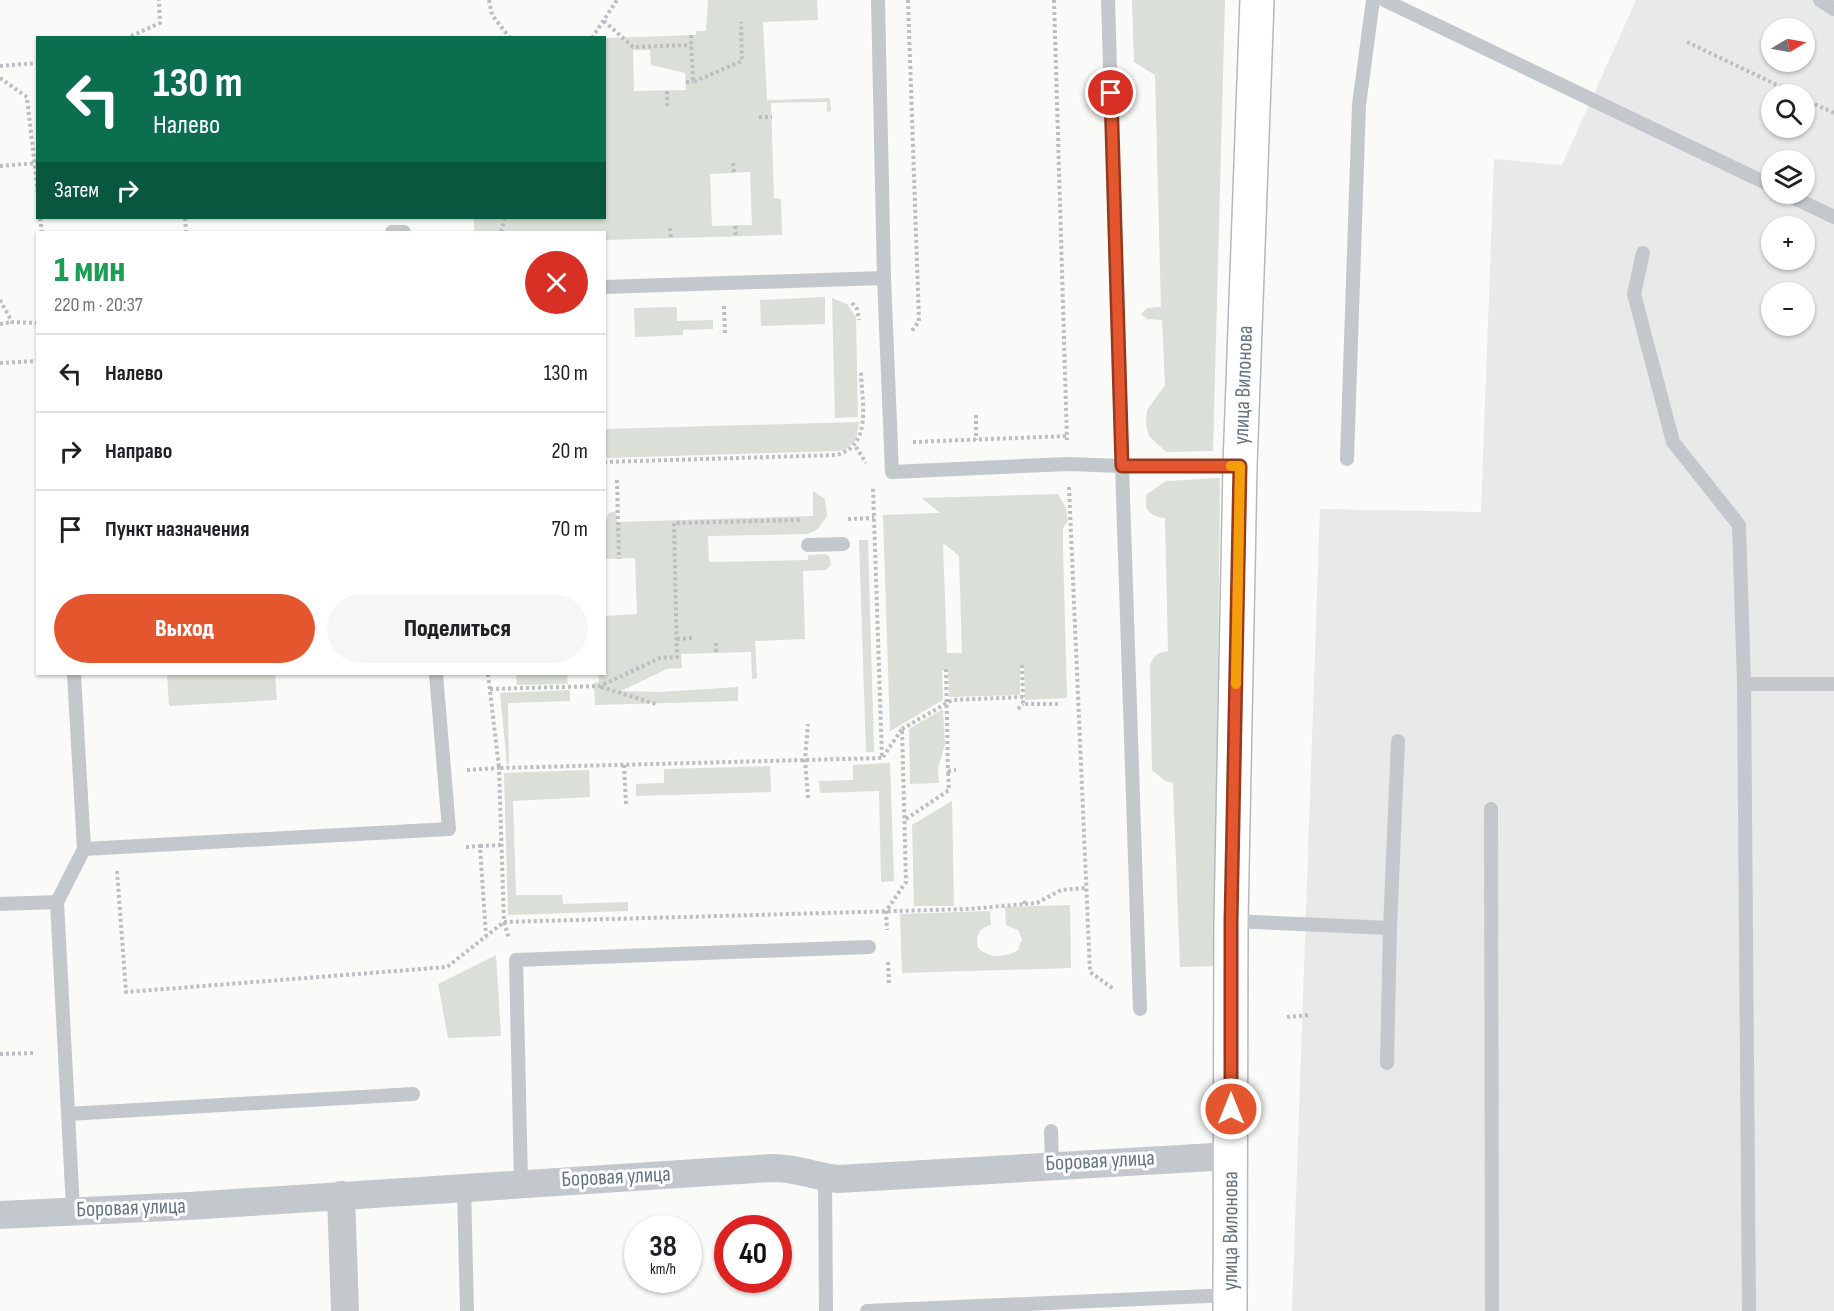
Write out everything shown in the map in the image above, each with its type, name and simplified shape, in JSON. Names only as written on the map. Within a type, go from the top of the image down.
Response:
[{"type":"street","name":"улица Вилонова","points":[[1230,1303],[1231,921],[1240,466],[1257,0]]},
{"type":"street","name":"Боровая улица","points":[[0,1215],[73,1209],[189,1206],[464,1188],[521,1182],[773,1168],[795,1168],[825,1177],[1231,1156]]},
{"type":"street","points":[[341,1195],[345,1311]]},
{"type":"lane","points":[[878,0],[884,278],[892,472],[1068,464],[1240,466]]},
{"type":"lane","points":[[1108,0],[1140,1009]]},
{"type":"lane","points":[[1347,459],[1359,105],[1373,0]]},
{"type":"lane","points":[[1384,0],[1761,181]]},
{"type":"lane","points":[[1820,0],[1834,9]]},
{"type":"lane","points":[[1807,204],[1834,217]]},
{"type":"lane","points":[[1643,253],[1634,294],[1673,442],[1739,525],[1744,684],[1749,1311]]},
{"type":"lane","points":[[606,287],[884,278]]},
{"type":"lane","points":[[808,545],[843,544]]},
{"type":"lane","points":[[73,1209],[57,902],[84,849],[74,675]]},
{"type":"lane","points":[[84,849],[449,829],[436,675]]},
{"type":"lane","points":[[1744,684],[1834,684]]},
{"type":"lane","points":[[1387,1063],[1398,741]]},
{"type":"lane","points":[[1491,809],[1492,1311]]},
{"type":"lane","points":[[0,904],[57,902]]},
{"type":"lane","points":[[1231,921],[1390,928]]},
{"type":"lane","points":[[521,1182],[516,960],[869,947]]},
{"type":"lane","points":[[68,1114],[413,1094]]},
{"type":"lane","points":[[1051,1131],[1052,1164]]},
{"type":"lane","points":[[825,1177],[826,1311]]},
{"type":"lane","points":[[464,1188],[467,1311]]},
{"type":"lane","points":[[867,1311],[1230,1303]]},
{"type":"path","points":[[131,36],[160,24],[159,0]]},
{"type":"path","points":[[489,0],[492,15],[508,36]]},
{"type":"path","points":[[593,36],[617,0]]},
{"type":"path","points":[[908,0],[919,321],[910,333]]},
{"type":"path","points":[[1054,0],[1066,436],[1090,972],[1140,1009]]},
{"type":"path","points":[[603,21],[633,47],[691,45]]},
{"type":"path","points":[[686,82],[693,82],[742,61],[741,22]]},
{"type":"path","points":[[691,35],[693,82]]},
{"type":"path","points":[[1687,42],[1775,84]]},
{"type":"path","points":[[0,66],[36,63]]},
{"type":"path","points":[[723,69],[726,74]]},
{"type":"path","points":[[0,78],[27,98],[36,163],[0,166]]},
{"type":"path","points":[[667,91],[667,106]]},
{"type":"path","points":[[1815,104],[1834,113]]},
{"type":"path","points":[[759,117],[772,117]]},
{"type":"path","points":[[733,163],[734,173]]},
{"type":"path","points":[[735,226],[736,236]]},
{"type":"path","points":[[670,228],[671,238]]},
{"type":"path","points":[[723,297],[725,335]]},
{"type":"path","points":[[0,300],[12,322]]},
{"type":"path","points":[[851,302],[857,309],[859,331]]},
{"type":"path","points":[[0,324],[36,323]]},
{"type":"path","points":[[0,363],[36,361]]},
{"type":"path","points":[[606,462],[836,455],[856,447],[862,433],[860,364]]},
{"type":"path","points":[[976,415],[976,440]]},
{"type":"path","points":[[911,431],[911,442],[1066,436]]},
{"type":"path","points":[[856,447],[872,473]]},
{"type":"path","points":[[617,480],[620,559]]},
{"type":"path","points":[[872,482],[882,758]]},
{"type":"path","points":[[842,519],[874,518]]},
{"type":"path","points":[[600,686],[660,658],[677,657],[674,523],[809,520]]},
{"type":"path","points":[[677,639],[693,638]]},
{"type":"path","points":[[716,643],[716,653]]},
{"type":"path","points":[[1018,709],[1023,704],[1022,665]]},
{"type":"path","points":[[905,819],[949,790],[946,669]]},
{"type":"path","points":[[488,675],[500,768],[504,922]]},
{"type":"path","points":[[490,689],[600,686],[656,704]]},
{"type":"path","points":[[882,758],[902,729],[952,700],[1023,697]]},
{"type":"path","points":[[1023,704],[1058,704]]},
{"type":"path","points":[[808,724],[805,760],[808,798]]},
{"type":"path","points":[[887,942],[886,911],[906,882],[902,729]]},
{"type":"path","points":[[444,772],[500,768],[882,758]]},
{"type":"path","points":[[624,765],[626,804]]},
{"type":"path","points":[[948,771],[957,771]]},
{"type":"path","points":[[456,848],[501,845]]},
{"type":"path","points":[[480,846],[486,936]]},
{"type":"path","points":[[117,870],[126,992],[447,967],[504,922],[969,909],[1024,902],[1037,903],[1061,890],[1086,888]]},
{"type":"path","points":[[72,873],[129,870]]},
{"type":"path","points":[[888,952],[889,983]]},
{"type":"path","points":[[1287,1017],[1309,1015]]},
{"type":"path","points":[[0,1054],[34,1053]]},
{"type":"shaded area","points":[[708,0],[817,0],[818,20],[763,22],[767,100],[830,98],[831,111],[827,112],[827,102],[771,103],[774,198],[781,199],[782,235],[606,240],[606,231],[474,231],[474,219],[606,219],[606,38],[696,35],[696,31],[706,31]],"holes":[[[633,50],[650,50],[651,65],[685,73],[686,90],[634,91]],[[750,172],[752,225],[712,226],[710,174]]]},
{"type":"shaded area","points":[[1132,0],[1225,0],[1213,451],[1166,452],[1149,436],[1146,425],[1147,410],[1165,385],[1162,320],[1147,319],[1141,314],[1147,308],[1161,307],[1155,75],[1134,62]]},
{"type":"shaded area","points":[[1636,0],[1834,0],[1834,1311],[1292,1311],[1320,509],[1481,512],[1494,159],[1562,165]]},
{"type":"shaded area","points":[[825,297],[825,324],[761,326],[760,300]]},
{"type":"shaded area","points":[[832,298],[847,304],[856,317],[858,417],[835,418]]},
{"type":"shaded area","points":[[677,307],[677,321],[713,320],[713,329],[683,330],[683,335],[635,337],[634,308]]},
{"type":"shaded area","points":[[859,422],[856,440],[845,450],[839,451],[606,458],[606,429]]},
{"type":"shaded area","points":[[1220,478],[1215,966],[1180,967],[1173,783],[1165,781],[1152,770],[1150,667],[1156,655],[1168,651],[1165,518],[1151,514],[1148,511],[1146,500],[1147,494],[1166,481]]},
{"type":"shaded area","points":[[813,491],[825,499],[827,516],[818,529],[808,534],[708,536],[709,562],[808,560],[808,555],[825,554],[829,556],[831,565],[826,570],[803,571],[805,639],[755,641],[757,678],[752,679],[751,652],[681,654],[682,668],[667,669],[621,691],[659,692],[738,687],[738,701],[595,705],[594,683],[599,682],[598,675],[606,675],[606,616],[637,614],[635,558],[606,559],[606,519],[609,513],[616,511],[617,522],[813,516]]},
{"type":"shaded area","points":[[1058,494],[1066,508],[1068,521],[1063,528],[1067,698],[1025,700],[1024,666],[1020,665],[1020,695],[949,697],[948,668],[942,671],[943,700],[890,731],[883,515],[940,513],[922,498]],"holes":[[[943,543],[959,556],[962,653],[947,653]]]},
{"type":"shaded area","points":[[859,540],[868,540],[874,752],[866,752]]},
{"type":"shaded area","points":[[167,675],[275,675],[277,700],[169,706]]},
{"type":"shaded area","points":[[516,675],[567,675],[568,684],[517,685]]},
{"type":"shaded area","points":[[570,690],[570,701],[508,703],[509,764],[507,764],[500,693]]},
{"type":"shaded area","points":[[943,709],[945,745],[938,768],[939,783],[910,784],[909,729]]},
{"type":"shaded area","points":[[890,763],[894,881],[881,882],[879,791],[820,793],[819,781],[853,780],[853,765]]},
{"type":"shaded area","points":[[770,766],[771,792],[636,796],[636,784],[664,783],[664,769]]},
{"type":"shaded area","points":[[589,770],[590,797],[513,801],[516,895],[562,895],[563,904],[628,902],[628,911],[508,915],[504,773]]},
{"type":"shaded area","points":[[952,801],[954,906],[914,906],[912,825]]},
{"type":"shaded area","points":[[1070,905],[1071,968],[902,973],[900,914],[990,911],[991,925],[983,928],[979,933],[978,947],[986,954],[1003,956],[1018,950],[1022,939],[1018,930],[1006,925],[1005,907]]},
{"type":"shaded area","points":[[496,955],[501,1036],[448,1038],[438,984]]},
{"type":"slow traffic","points":[[1231,466],[1240,466],[1236,684]]},
{"type":"route","points":[[1111,93],[1122,466],[1240,466],[1231,921],[1231,1109]]}]
